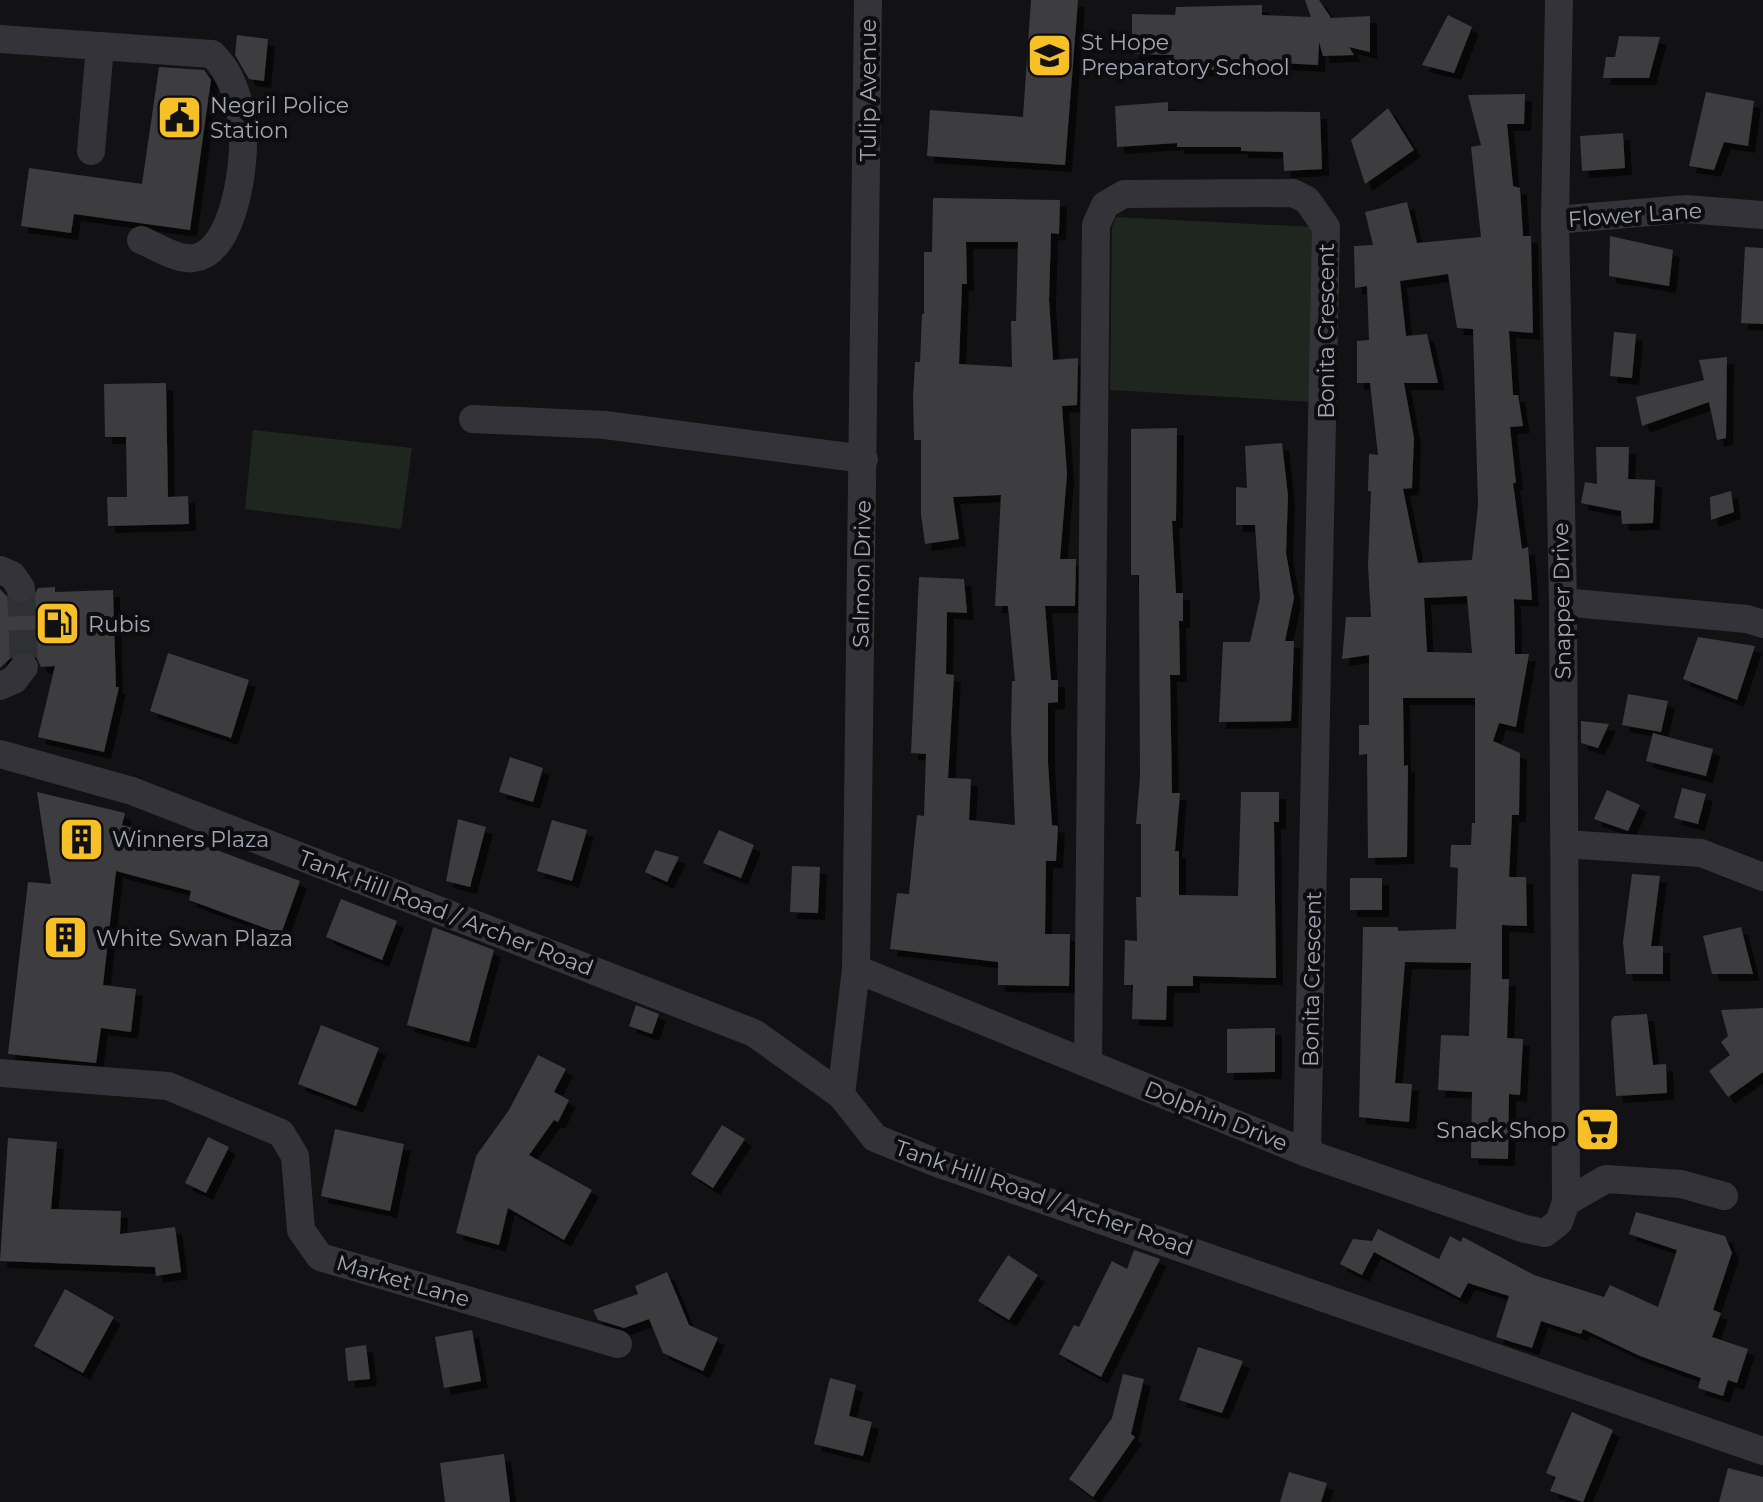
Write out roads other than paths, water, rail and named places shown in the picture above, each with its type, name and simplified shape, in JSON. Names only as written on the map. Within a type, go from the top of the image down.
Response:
[{"type":"street","name":"Tulip Avenue","points":[[868,0],[868,180]]},
{"type":"street","name":"Snapper Drive","points":[[1559,0],[1555,220],[1563,602],[1566,1202]]},
{"type":"street","points":[[0,39],[212,54],[225,67],[242,124],[237,188],[229,225],[215,248],[194,258],[178,256],[141,240]]},
{"type":"street","points":[[91,151],[100,47]]},
{"type":"street","name":"Salmon Drive","points":[[841,1095],[856,969],[868,180]]},
{"type":"street","name":"Bonita Crescent","points":[[1088,1064],[1096,225],[1105,205],[1124,194],[1293,193],[1307,200],[1326,227],[1307,1153]]},
{"type":"street","name":"Flower Lane","points":[[1555,220],[1686,209],[1763,215]]},
{"type":"street","points":[[473,419],[605,425],[864,459]]},
{"type":"street","points":[[1563,602],[1747,619],[1763,624]]},
{"type":"street","points":[[0,686],[14,680],[24,667]]},
{"type":"street","name":"Tank Hill Road / Archer Road","points":[[0,754],[132,791],[754,1033],[841,1095],[875,1138],[937,1163],[1763,1451]]},
{"type":"street","points":[[1564,844],[1701,853],[1763,877]]},
{"type":"street","name":"Dolphin Drive","points":[[856,969],[1307,1153],[1545,1233],[1559,1222],[1566,1202]]},
{"type":"street","name":"Market Lane","points":[[0,1073],[168,1086],[232,1110],[281,1133],[295,1156],[301,1230],[320,1257],[618,1344]]},
{"type":"street","points":[[1566,1202],[1606,1179],[1681,1184],[1724,1196]]},
{"type":"tunnel","points":[[21,588],[24,667]]},
{"type":"place","name":"St Hope Preparatory School","points":[[1050,55]]},
{"type":"place","name":"Negril Police Station","points":[[179,118]]},
{"type":"place","name":"Rubis","points":[[57,624]]},
{"type":"place","name":"Winners Plaza","points":[[81,839]]},
{"type":"place","name":"White Swan Plaza","points":[[65,938]]},
{"type":"place","name":"Snack Shop","points":[[1597,1130]]}]
